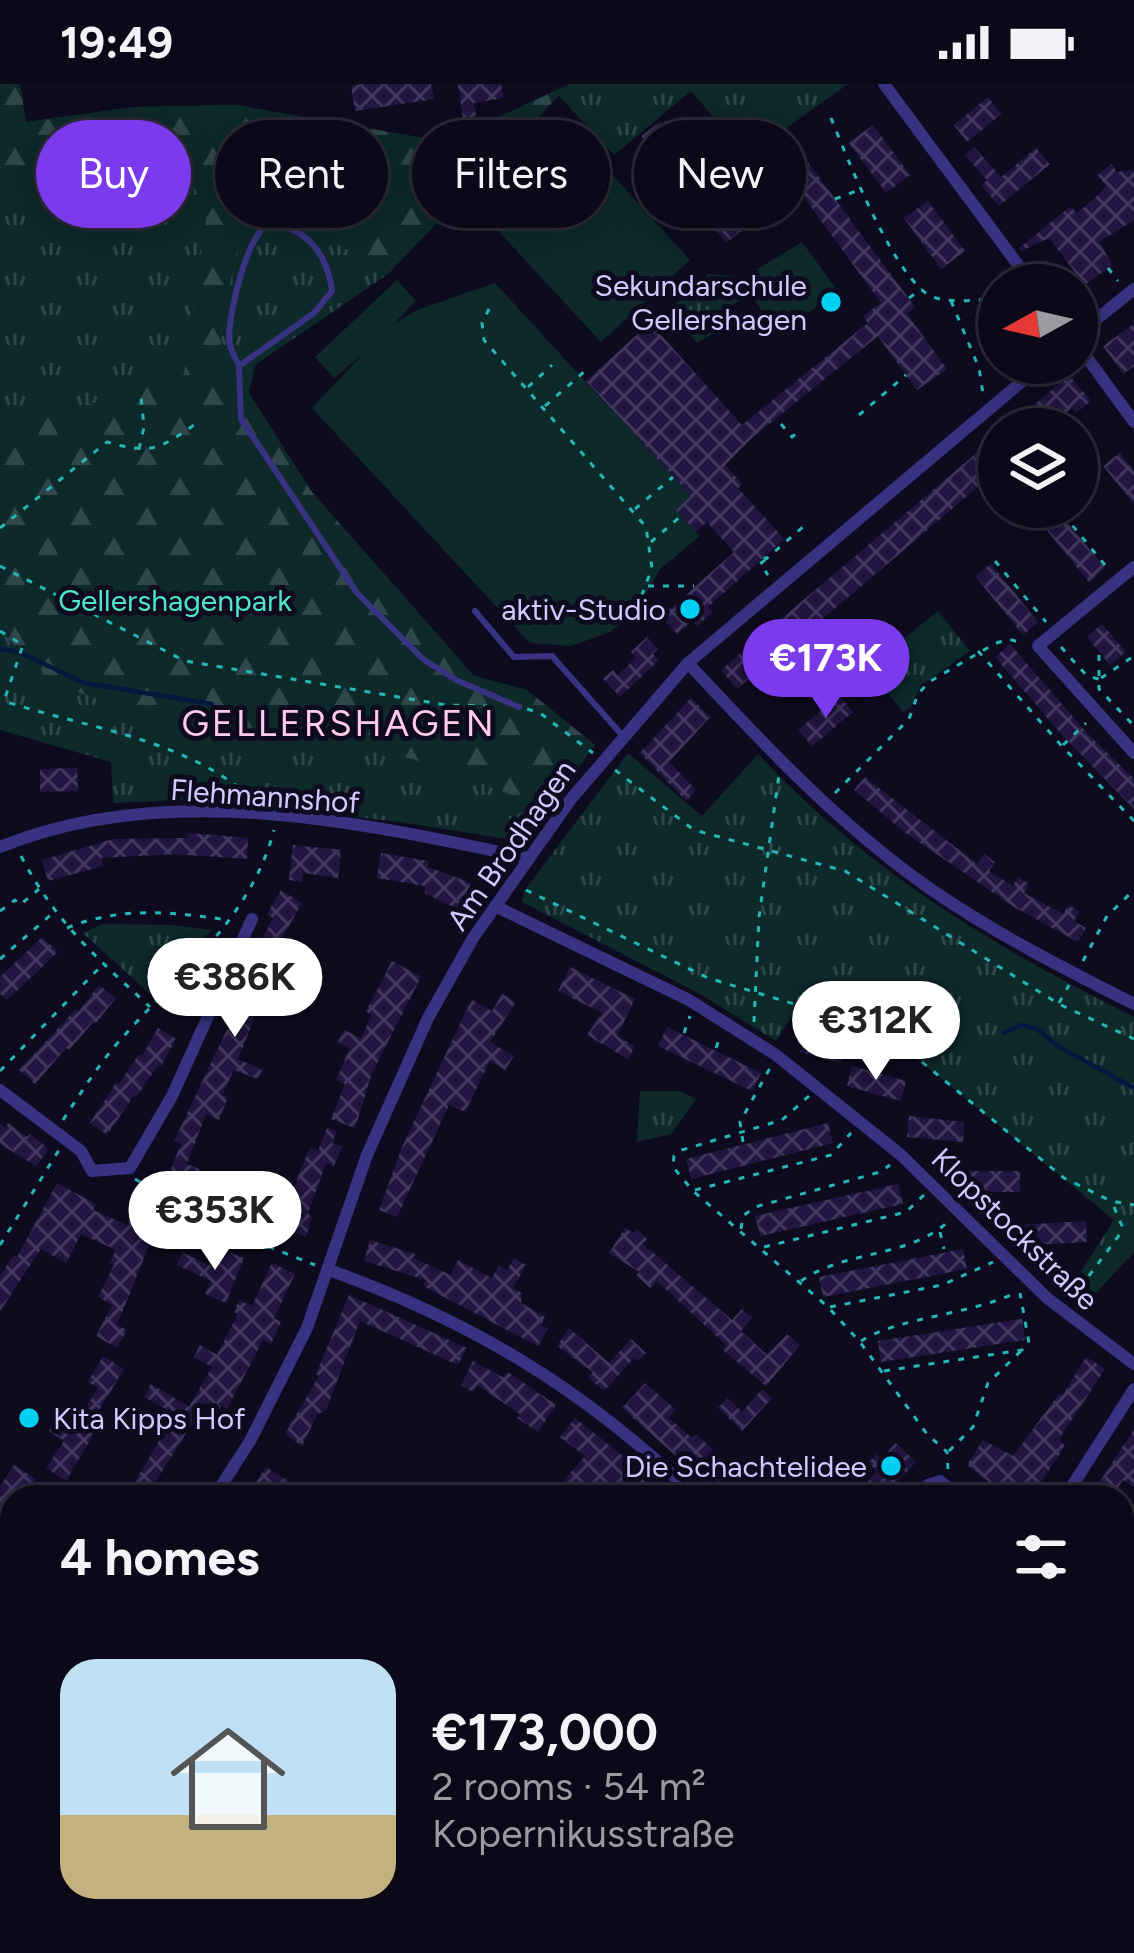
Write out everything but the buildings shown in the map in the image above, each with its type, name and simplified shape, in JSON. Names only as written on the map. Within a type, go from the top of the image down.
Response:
[{"type":"street","points":[[884,84],[1017,264]]},
{"type":"street","points":[[1098,318],[1131,291]]},
{"type":"street","points":[[1098,373],[1134,422]]},
{"type":"street","name":"Am Brodhagen","points":[[991,408],[1019,384]]},
{"type":"street","name":"Am Brodhagen","points":[[222,1485],[279,1386],[329,1270],[356,1184],[399,1080],[447,983],[528,858],[601,760],[688,664],[978,419]]},
{"type":"street","points":[[1134,567],[1038,646],[1134,753]]},
{"type":"street","points":[[688,664],[826,804],[930,889],[1134,1004]]},
{"type":"street","name":"Flehmannshof","points":[[0,847],[110,815],[179,811],[406,832],[528,858]]},
{"type":"street","name":"Klopstockstraße","points":[[495,906],[689,1000],[776,1055],[901,1155],[1024,1287],[1134,1364]]},
{"type":"street","points":[[0,1090],[86,1156],[92,1171],[123,1172],[135,1161],[172,1096],[252,919]]},
{"type":"street","points":[[329,1270],[407,1298],[510,1352],[632,1438],[683,1485]]},
{"type":"street","points":[[1073,1485],[1134,1389]]},
{"type":"street","points":[[930,1485],[948,1484]]},
{"type":"lane","points":[[239,366],[314,313],[332,291],[329,267],[310,238],[292,227],[271,221],[258,228],[250,244],[228,343],[239,366],[241,419],[357,592],[423,659],[455,680],[519,707]]},
{"type":"lane","points":[[475,611],[514,657],[552,656],[622,735]]},
{"type":"path","points":[[831,118],[860,189],[922,289],[935,298],[978,299]]},
{"type":"path","points":[[835,200],[860,189]]},
{"type":"path","points":[[1108,268],[1131,291]]},
{"type":"path","points":[[909,298],[922,289]]},
{"type":"path","points":[[950,299],[979,368],[984,408]]},
{"type":"path","points":[[489,309],[482,323],[484,340],[646,527],[652,568],[637,608]]},
{"type":"path","points":[[526,388],[552,365]]},
{"type":"path","points":[[544,407],[584,372],[589,378]]},
{"type":"path","points":[[859,415],[906,375]]},
{"type":"path","points":[[139,451],[144,427],[141,396]]},
{"type":"path","points":[[0,528],[107,442],[139,451],[160,448],[196,423]]},
{"type":"path","points":[[781,424],[792,437],[799,431]]},
{"type":"path","points":[[634,510],[673,477]]},
{"type":"path","points":[[650,543],[681,516]]},
{"type":"path","points":[[777,586],[760,564],[803,526]]},
{"type":"path","points":[[1075,528],[1118,581]]},
{"type":"path","points":[[995,561],[1054,633]]},
{"type":"path","points":[[0,566],[185,661],[446,705],[519,707],[540,713],[694,830],[845,871],[1058,1004],[1134,1039]]},
{"type":"path","points":[[646,586],[694,586]]},
{"type":"path","points":[[0,631],[23,645],[7,702],[199,763],[249,796],[253,815]]},
{"type":"path","points":[[826,804],[909,719],[922,688],[979,651],[1008,639],[1065,647],[1087,676],[1099,679],[1134,656]]},
{"type":"path","points":[[979,651],[1134,821]]},
{"type":"path","points":[[1099,655],[1099,689],[1134,726]]},
{"type":"path","points":[[1061,746],[1096,714]]},
{"type":"path","points":[[753,1040],[759,917],[780,761]]},
{"type":"path","points":[[0,1245],[100,1064],[230,920],[258,877],[277,817]]},
{"type":"path","points":[[14,841],[54,913],[152,1008]]},
{"type":"path","points":[[511,883],[694,972],[884,1031],[1064,1178],[1111,1201],[1134,1205]]},
{"type":"path","points":[[0,911],[15,900],[20,905],[39,889]]},
{"type":"path","points":[[1058,1004],[1107,916],[1134,890]]},
{"type":"path","points":[[67,928],[104,916],[164,910],[230,920]]},
{"type":"path","points":[[0,959],[54,913]]},
{"type":"path","points":[[0,1071],[104,964]]},
{"type":"path","points":[[742,1142],[740,1122],[776,1055]]},
{"type":"path","points":[[816,1084],[800,1108],[773,1123],[674,1156],[676,1175],[763,1247],[860,1342],[927,1433],[947,1452],[948,1484]]},
{"type":"path","points":[[694,1191],[831,1155],[861,1121]]},
{"type":"path","points":[[773,1123],[776,1132]]},
{"type":"path","points":[[704,1143],[705,1150]]},
{"type":"path","points":[[740,1230],[749,1211],[880,1172],[901,1155]]},
{"type":"path","points":[[123,1172],[221,1228],[329,1270]]},
{"type":"path","points":[[844,1183],[847,1192]]},
{"type":"path","points":[[763,1247],[906,1212],[934,1186]]},
{"type":"path","points":[[810,1192],[812,1200]]},
{"type":"path","points":[[1079,1288],[1120,1234],[1122,1226],[1111,1201]]},
{"type":"path","points":[[800,1282],[817,1270],[910,1245],[939,1231],[958,1212]]},
{"type":"path","points":[[939,1231],[944,1249]]},
{"type":"path","points":[[874,1254],[876,1263]]},
{"type":"path","points":[[828,1307],[942,1285],[1000,1256]]},
{"type":"path","points":[[860,1342],[961,1313],[1024,1287],[1029,1343],[988,1383],[973,1427],[947,1452]]},
{"type":"path","points":[[961,1313],[963,1324]]},
{"type":"path","points":[[927,1321],[928,1329]]},
{"type":"path","points":[[882,1372],[1022,1350]]},
{"type":"green space","name":"Gellershagenpark","points":[[0,84],[20,84],[26,122],[36,121],[36,228],[191,228],[191,120],[40,120],[134,107],[236,105],[321,120],[215,120],[215,228],[388,228],[388,132],[412,136],[412,228],[432,228],[388,274],[255,365],[249,393],[311,491],[474,676],[527,690],[595,745],[520,841],[198,799],[113,803],[111,762],[0,730]]},
{"type":"green space","points":[[20,84],[26,122],[36,121],[36,169],[29,169],[0,195],[0,86]]},
{"type":"green space","name":"Gellershagenpark","points":[[569,84],[848,84],[798,120],[716,120],[691,91],[656,120],[634,120],[634,138],[614,155],[610,120],[581,120],[558,95],[534,120],[493,120]]},
{"type":"green space","points":[[570,84],[536,120],[493,120]]},
{"type":"green space","points":[[236,105],[321,120],[215,120],[215,228],[248,228],[238,250],[220,347],[311,491],[474,676],[527,690],[595,745],[548,808],[413,759],[117,705],[59,686],[0,631],[0,424],[86,405],[184,374],[208,206],[191,183],[191,120],[40,120],[134,107]]},
{"type":"green space","points":[[388,132],[412,136],[412,228],[432,228],[388,274],[310,228],[388,228]]},
{"type":"green space","points":[[610,172],[634,199],[634,228],[661,228],[690,260],[601,342],[496,228],[610,228]]},
{"type":"green space","points":[[802,242],[837,290],[780,336],[740,280]]},
{"type":"green space","points":[[709,274],[733,276],[747,297],[715,313],[717,331],[697,343],[669,310]]},
{"type":"green space","points":[[397,280],[416,301],[394,324],[417,310],[495,283],[691,496],[676,510],[700,536],[660,569],[636,612],[610,632],[571,646],[530,643],[312,408],[363,354],[334,378],[315,357]]},
{"type":"green space","points":[[938,611],[970,651],[920,686],[911,707],[903,712],[867,668]]},
{"type":"green space","points":[[628,753],[702,816],[758,754],[842,834],[934,903],[1134,1017],[1134,1252],[1081,1309],[1065,1297],[1114,1220],[890,1037],[793,1015],[776,1041],[702,995],[522,902],[524,891]]},
{"type":"green space","points":[[102,924],[212,930],[151,995],[83,933]]},
{"type":"green space","points":[[640,1091],[680,1091],[696,1099],[671,1134],[637,1142]]},
{"type":"waterway","points":[[0,649],[19,652],[84,683],[212,704]]},
{"type":"waterway","points":[[1004,1033],[1021,1025],[1037,1029],[1056,1045],[1134,1088]]},
{"type":"place","name":"Sekundarschule Gellershagen","points":[[831,302]]},
{"type":"place","name":"aktiv-Studio","points":[[690,609]]},
{"type":"place","name":"Kita Kipps Hof","points":[[29,1418]]},
{"type":"place","name":"Die Schachtelidee","points":[[891,1466]]},
{"type":"district","name":"GELLERSHAGEN","points":[[339,723]]}]
